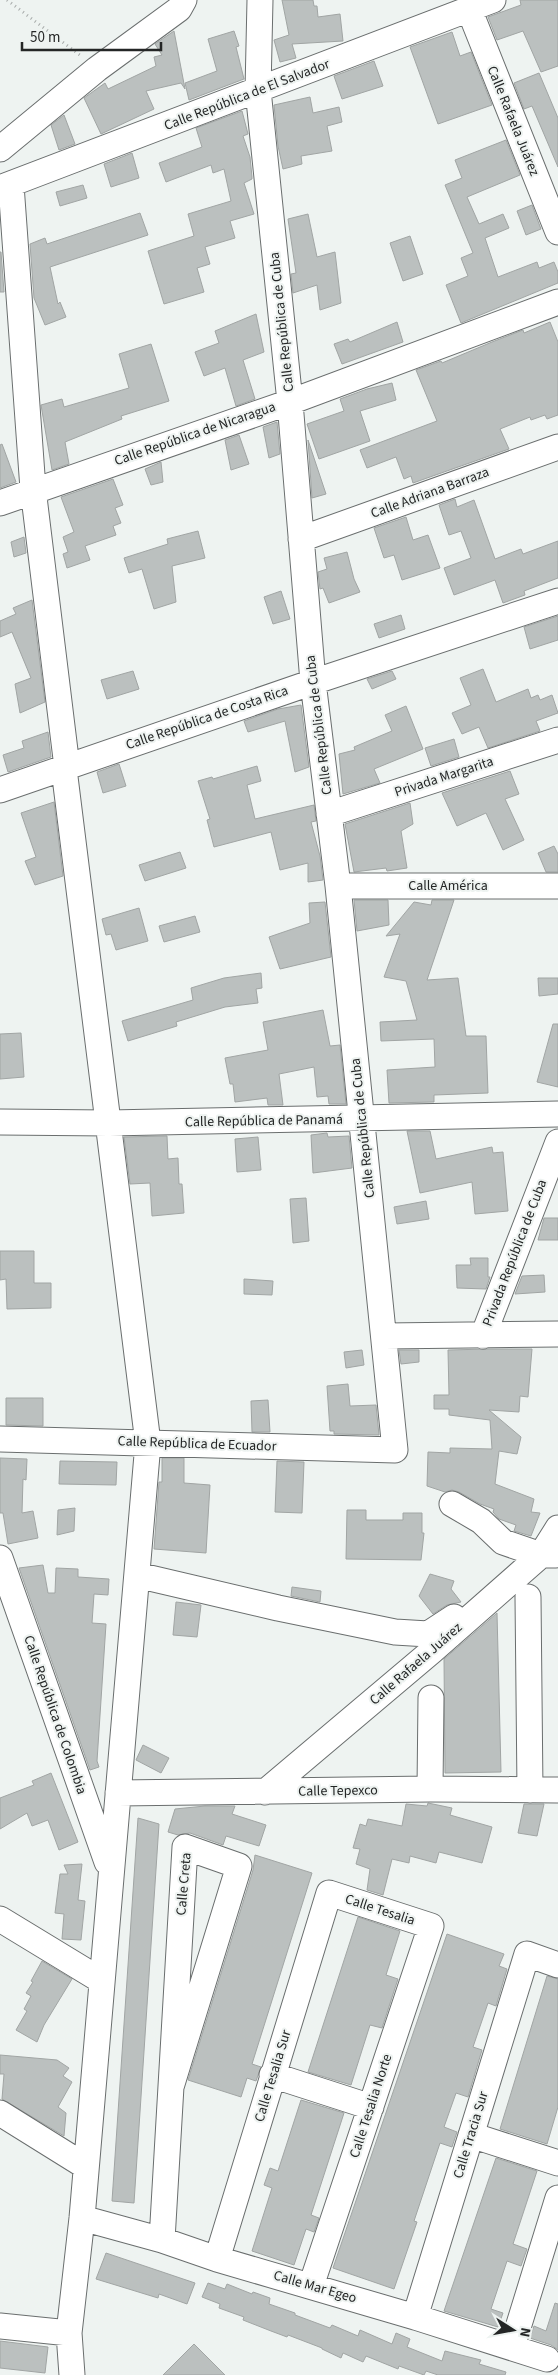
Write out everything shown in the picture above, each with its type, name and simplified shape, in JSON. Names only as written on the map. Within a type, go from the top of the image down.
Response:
[{"type":"street","name":"Calle República de Cuba","points":[[260,0],[258,90],[290,402],[313,682],[338,886],[363,1119],[395,1450]]},
{"type":"street","name":"Calle República de El Salvador","points":[[5,186],[493,0]]},
{"type":"street","points":[[0,149],[97,69],[185,3]]},
{"type":"street","name":"Calle Rafaela Juárez","points":[[469,9],[558,232]]},
{"type":"street","points":[[5,186],[33,489],[67,767],[65,777],[148,1443],[110,1871],[82,2218],[69,2333],[72,2375]]},
{"type":"street","name":"Calle República de Nicaragua","points":[[0,502],[33,489],[290,402],[558,302]]},
{"type":"street","name":"Calle Adriana Barraza","points":[[301,539],[558,447]]},
{"type":"street","name":"Calle República de Costa Rica","points":[[0,790],[313,682],[558,601]]},
{"type":"street","name":"Privada Margarita","points":[[329,814],[558,740]]},
{"type":"street","name":"Calle América","points":[[338,886],[558,886]]},
{"type":"street","name":"Calle República de Panamá","points":[[0,1122],[109,1123],[558,1114]]},
{"type":"street","name":"Privada República de Cuba","points":[[483,1336],[558,1142]]},
{"type":"street","points":[[385,1336],[558,1334]]},
{"type":"street","name":"Calle República de Ecuador","points":[[0,1439],[395,1450]]},
{"type":"street","points":[[452,1504],[481,1521],[503,1542],[550,1555]]},
{"type":"street","name":"Calle Rafaela Juárez","points":[[265,1792],[500,1591],[550,1555],[558,1528]]},
{"type":"street","points":[[137,1575],[278,1608],[395,1632],[428,1634],[470,1605],[500,1591],[503,1542]]},
{"type":"street","name":"Calle República de Colombia","points":[[0,1558],[5,1591],[110,1871]]},
{"type":"street","points":[[528,1597],[530,1790]]},
{"type":"street","points":[[430,1789],[431,1698]]},
{"type":"street","name":"Calle Tepexco","points":[[118,1793],[430,1789],[558,1790]]},
{"type":"street","name":"Calle Creta","points":[[162,2240],[185,1846],[239,1866],[171,2087]]},
{"type":"street","name":"Calle Tesalia","points":[[329,1893],[431,1926]]},
{"type":"street","name":"Calle Tesalia Sur","points":[[217,2259],[329,1893]]},
{"type":"street","points":[[0,1919],[102,1981]]},
{"type":"street","name":"Calle Tesalia Norte","points":[[311,2286],[431,1926]]},
{"type":"street","name":"Calle Tracia Sur","points":[[415,2316],[527,1954],[558,1965]]},
{"type":"street","points":[[272,2075],[371,2107]]},
{"type":"street","points":[[0,2114],[86,2166]]},
{"type":"street","points":[[472,2135],[558,2163]]},
{"type":"street","points":[[512,2347],[558,2198]]},
{"type":"street","name":"Calle Mar Egeo","points":[[82,2218],[415,2316],[547,2359]]},
{"type":"street","points":[[0,2326],[69,2333]]},
{"type":"path","points":[[7,0],[97,69]]},
{"type":"building","points":[[282,0],[313,0],[314,6],[317,6],[318,17],[340,14],[343,41],[292,44],[296,58],[280,62],[274,40],[289,35]]},
{"type":"building","points":[[520,0],[558,0],[558,66],[541,72],[523,31],[497,40],[488,17],[521,5]]},
{"type":"building","points":[[174,31],[185,89],[181,83],[146,91],[154,109],[101,134],[84,98],[105,83],[108,89],[156,66],[154,57],[162,55],[155,44]]},
{"type":"building","points":[[234,31],[239,46],[236,47],[244,79],[189,100],[185,83],[217,71],[208,39]]},
{"type":"building","points":[[452,32],[460,56],[471,52],[492,105],[438,124],[410,47]]},
{"type":"building","points":[[374,61],[383,86],[342,99],[334,76]]},
{"type":"building","points":[[539,73],[558,118],[558,167],[532,106],[524,109],[514,83]]},
{"type":"building","points":[[310,97],[313,113],[339,107],[342,122],[327,126],[332,151],[301,156],[302,164],[283,169],[278,146],[274,105]]},
{"type":"building","points":[[242,111],[248,134],[243,136],[250,157],[252,177],[252,179],[244,183],[254,214],[230,221],[235,238],[205,247],[210,264],[197,268],[204,292],[164,304],[148,251],[194,236],[188,214],[231,201],[224,169],[213,173],[211,165],[166,182],[159,163],[202,147],[196,128]]},
{"type":"building","points":[[64,115],[75,144],[59,150],[51,125]]},
{"type":"building","points":[[506,140],[520,175],[467,197],[479,224],[503,214],[509,228],[485,238],[498,277],[537,262],[539,268],[554,262],[558,272],[558,283],[461,323],[446,285],[468,276],[461,258],[473,253],[445,185],[462,178],[455,160]]},
{"type":"building","points":[[132,153],[139,178],[111,187],[104,164]]},
{"type":"building","points":[[83,185],[87,198],[60,206],[56,192]]},
{"type":"building","points":[[532,205],[541,229],[526,235],[517,211]]},
{"type":"building","points":[[140,213],[148,235],[50,267],[58,304],[60,302],[66,317],[45,325],[34,298],[30,244],[45,238],[47,244]]},
{"type":"building","points":[[308,214],[317,257],[335,252],[341,303],[320,310],[317,285],[293,293],[291,274],[296,273],[288,219]]},
{"type":"building","points":[[410,236],[423,274],[403,281],[390,243]]},
{"type":"building","points":[[1,252],[4,292],[0,292]]},
{"type":"building","points":[[256,314],[264,352],[243,360],[255,399],[236,406],[225,368],[204,376],[195,352],[219,343],[215,331]]},
{"type":"building","points":[[397,322],[403,342],[342,364],[334,344],[348,339],[350,342]]},
{"type":"building","points":[[550,322],[558,342],[558,415],[547,419],[545,415],[531,420],[530,417],[500,429],[509,449],[413,483],[411,476],[404,479],[396,457],[367,468],[360,450],[437,421],[416,370],[441,361],[442,363],[523,330],[524,333]]},
{"type":"building","points":[[151,344],[169,401],[121,416],[122,419],[65,442],[69,464],[52,470],[41,405],[62,399],[64,407],[129,388],[119,354]]},
{"type":"building","points":[[392,383],[396,400],[360,411],[370,441],[319,459],[307,424],[344,411],[340,399],[367,389]]},
{"type":"building","points":[[277,422],[280,454],[269,458],[263,427]]},
{"type":"building","points":[[239,435],[249,464],[231,470],[225,440]]},
{"type":"building","points":[[308,440],[326,494],[312,498]]},
{"type":"building","points":[[2,444],[16,482],[0,488],[0,445]]},
{"type":"building","points":[[161,462],[163,482],[151,485],[145,469]]},
{"type":"building","points":[[113,479],[123,505],[115,508],[121,523],[113,526],[116,535],[85,546],[90,560],[67,568],[63,554],[68,552],[63,537],[74,532],[61,497]]},
{"type":"building","points":[[455,499],[457,507],[474,500],[495,559],[521,549],[523,554],[558,541],[558,578],[524,591],[525,595],[503,603],[495,580],[454,595],[444,568],[471,558],[461,531],[449,535],[439,505]]},
{"type":"building","points":[[406,517],[413,540],[428,535],[440,568],[402,580],[394,555],[384,558],[374,528]]},
{"type":"building","points":[[198,531],[205,558],[172,566],[176,602],[154,609],[142,569],[129,573],[124,558],[168,544],[167,539]]},
{"type":"building","points":[[24,537],[26,553],[14,557],[11,542]]},
{"type":"building","points":[[347,552],[354,579],[360,592],[329,603],[323,588],[320,589],[318,572],[327,569],[324,558]]},
{"type":"building","points":[[281,591],[290,619],[273,624],[264,597]]},
{"type":"building","points":[[32,600],[45,702],[20,713],[15,684],[31,678],[12,632],[0,637],[0,621],[16,614],[13,608]]},
{"type":"building","points":[[401,615],[405,629],[379,638],[374,624]]},
{"type":"building","points":[[558,616],[558,640],[530,649],[524,627]]},
{"type":"building","points":[[483,669],[496,702],[528,689],[531,698],[538,695],[540,700],[552,695],[558,713],[536,721],[540,731],[488,748],[479,727],[462,734],[452,713],[471,705],[460,678]]},
{"type":"building","points":[[133,671],[139,689],[107,699],[101,680]]},
{"type":"building","points":[[392,671],[396,679],[372,689],[367,679]]},
{"type":"building","points":[[301,705],[309,767],[295,772],[285,721],[248,732],[244,721],[278,709]]},
{"type":"building","points":[[406,706],[423,749],[374,769],[380,783],[343,794],[339,754],[355,750],[354,747],[392,731],[385,715]]},
{"type":"building","points":[[48,732],[51,757],[8,772],[3,755],[24,748],[22,741]]},
{"type":"building","points":[[454,739],[459,757],[431,766],[425,748]]},
{"type":"building","points":[[119,764],[126,786],[103,793],[97,772]]},
{"type":"building","points":[[257,766],[261,781],[247,785],[255,819],[314,805],[316,821],[311,822],[320,856],[323,880],[308,882],[308,863],[280,870],[271,832],[214,847],[207,820],[210,819],[198,781],[212,777],[213,779]]},
{"type":"building","points":[[510,771],[519,794],[505,799],[524,840],[503,850],[486,813],[457,826],[442,793]]},
{"type":"building","points":[[54,802],[63,876],[35,885],[25,861],[36,857],[21,813]]},
{"type":"building","points":[[410,803],[413,824],[401,831],[407,868],[387,871],[386,868],[354,872],[345,824]]},
{"type":"building","points":[[554,846],[558,854],[558,872],[546,872],[538,853]]},
{"type":"building","points":[[180,852],[186,868],[145,881],[139,865]]},
{"type":"building","points":[[354,900],[388,900],[389,925],[357,931]]},
{"type":"building","points":[[432,900],[454,900],[427,980],[458,978],[466,1036],[486,1036],[488,1093],[434,1095],[434,1102],[389,1103],[387,1070],[435,1067],[434,1039],[381,1041],[380,1022],[417,1020],[406,981],[384,977],[400,934],[386,936],[414,902],[431,905]]},
{"type":"building","points":[[325,902],[331,957],[280,969],[269,937],[310,923],[309,903]]},
{"type":"building","points":[[139,908],[148,941],[116,950],[111,934],[106,935],[102,919]]},
{"type":"building","points":[[195,916],[200,932],[164,942],[159,926]]},
{"type":"building","points":[[261,973],[262,988],[256,989],[258,1003],[225,1007],[176,1022],[177,1026],[128,1041],[122,1021],[193,1000],[191,988],[224,978]]},
{"type":"building","points":[[538,978],[558,978],[558,994],[539,996]]},
{"type":"building","points":[[323,1010],[330,1046],[340,1045],[346,1104],[329,1104],[328,1096],[317,1097],[314,1067],[279,1074],[283,1105],[268,1105],[267,1098],[235,1102],[233,1084],[230,1084],[225,1058],[268,1050],[263,1022]]},
{"type":"building","points":[[553,1024],[558,1024],[558,1087],[537,1082]]},
{"type":"building","points":[[21,1033],[24,1077],[0,1079],[0,1034]]},
{"type":"building","points":[[407,1131],[430,1131],[436,1159],[492,1147],[493,1153],[503,1152],[508,1211],[475,1214],[472,1182],[420,1193]]},
{"type":"building","points":[[327,1133],[328,1137],[349,1136],[352,1168],[313,1173],[311,1135]]},
{"type":"building","points":[[167,1136],[168,1159],[178,1158],[179,1184],[182,1184],[184,1213],[152,1216],[150,1183],[130,1184],[124,1137]]},
{"type":"building","points":[[258,1137],[261,1170],[237,1172],[235,1139]]},
{"type":"building","points":[[306,1198],[309,1241],[293,1243],[290,1199]]},
{"type":"building","points":[[426,1201],[429,1219],[397,1224],[394,1207]]},
{"type":"building","points":[[544,1218],[558,1218],[558,1240],[538,1240]]},
{"type":"building","points":[[0,1251],[34,1251],[34,1283],[51,1283],[51,1308],[7,1309],[6,1279],[0,1280]]},
{"type":"building","points":[[470,1258],[488,1258],[488,1277],[490,1277],[486,1289],[457,1288],[456,1265],[471,1265]]},
{"type":"building","points":[[544,1275],[545,1292],[515,1294],[522,1276]]},
{"type":"building","points":[[244,1279],[273,1281],[272,1295],[244,1294]]},
{"type":"building","points":[[532,1349],[528,1397],[520,1396],[519,1412],[489,1410],[521,1437],[517,1454],[499,1451],[495,1484],[534,1499],[531,1512],[540,1513],[531,1536],[514,1531],[516,1525],[499,1519],[493,1512],[494,1509],[480,1504],[459,1492],[452,1490],[445,1492],[427,1486],[428,1452],[450,1453],[450,1448],[492,1449],[490,1420],[449,1415],[449,1409],[434,1409],[434,1395],[449,1395],[448,1350]]},
{"type":"building","points":[[362,1350],[364,1365],[346,1368],[344,1352]]},
{"type":"building","points":[[399,1350],[419,1350],[419,1362],[401,1364]]},
{"type":"building","points":[[348,1384],[350,1406],[376,1405],[379,1435],[334,1434],[334,1431],[330,1431],[327,1386]]},
{"type":"building","points":[[6,1398],[43,1398],[43,1426],[6,1425]]},
{"type":"building","points":[[268,1400],[270,1432],[252,1432],[251,1401]]},
{"type":"building","points":[[0,1458],[27,1459],[26,1480],[23,1479],[22,1513],[33,1511],[38,1538],[8,1544],[3,1513],[0,1513]]},
{"type":"building","points":[[162,1458],[184,1458],[184,1483],[210,1485],[206,1553],[154,1549],[159,1482],[162,1482]]},
{"type":"building","points":[[60,1461],[117,1462],[116,1485],[59,1484]]},
{"type":"building","points":[[277,1461],[304,1462],[302,1513],[275,1512]]},
{"type":"building","points":[[75,1508],[74,1531],[57,1535],[58,1510]]},
{"type":"building","points":[[347,1510],[366,1510],[366,1520],[403,1520],[403,1513],[422,1513],[422,1533],[424,1533],[421,1560],[346,1559]]},
{"type":"building","points":[[43,1565],[48,1593],[55,1593],[56,1568],[78,1569],[78,1577],[109,1579],[108,1595],[94,1594],[92,1623],[106,1624],[97,1761],[99,1767],[90,1770],[19,1568]]},
{"type":"building","points":[[430,1574],[454,1581],[451,1589],[461,1602],[447,1605],[433,1614],[419,1596]]},
{"type":"building","points":[[292,1587],[321,1591],[320,1602],[291,1596]]},
{"type":"building","points":[[176,1602],[201,1605],[197,1637],[173,1635]]},
{"type":"building","points":[[497,1613],[501,1772],[445,1773],[444,1659]]},
{"type":"building","points":[[143,1745],[169,1758],[161,1773],[136,1760]]},
{"type":"building","points":[[51,1773],[78,1842],[59,1850],[48,1820],[32,1826],[27,1813],[0,1829],[0,1798],[34,1785],[32,1781]]},
{"type":"building","points":[[428,1803],[452,1808],[450,1815],[492,1827],[482,1863],[439,1852],[436,1863],[410,1856],[409,1863],[392,1859],[383,1895],[367,1890],[370,1869],[356,1864],[360,1849],[353,1848],[360,1824],[366,1826],[368,1819],[402,1826],[406,1804],[427,1806]]},
{"type":"building","points":[[524,1804],[544,1804],[537,1836],[518,1833]]},
{"type":"building","points":[[235,1806],[232,1814],[266,1825],[259,1846],[226,1836],[223,1845],[190,1833],[178,1835],[168,1832],[175,1809]]},
{"type":"building","points":[[138,1818],[159,1824],[134,2203],[112,2201]]},
{"type":"building","points":[[255,1855],[312,1873],[252,2064],[261,2067],[256,2081],[247,2078],[241,2097],[188,2080],[253,1870]]},
{"type":"building","points":[[82,1864],[78,1900],[85,1901],[81,1940],[62,1939],[64,1914],[55,1913],[60,1874],[68,1874],[64,1865]]},
{"type":"building","points":[[358,1917],[400,1931],[386,1975],[398,1979],[382,2028],[370,2025],[351,2085],[308,2072]]},
{"type":"building","points":[[447,1934],[504,1954],[499,1966],[507,1969],[496,2006],[488,2003],[473,2047],[482,2050],[468,2097],[456,2093],[444,2127],[457,2132],[452,2147],[440,2143],[414,2221],[417,2222],[394,2289],[333,2268]]},
{"type":"building","points":[[42,1961],[72,1979],[44,2025],[37,2042],[16,2030],[27,2011],[24,2009],[31,1996],[26,1993]]},
{"type":"building","points":[[547,1976],[558,1979],[558,2107],[547,2144],[500,2129]]},
{"type":"building","points":[[0,2055],[57,2060],[69,2068],[63,2076],[72,2082],[58,2107],[66,2113],[64,2136],[2,2099],[4,2074],[0,2074]]},
{"type":"building","points":[[301,2100],[344,2113],[311,2215],[319,2218],[314,2232],[306,2229],[294,2265],[252,2251],[272,2188],[264,2185],[270,2168],[278,2171]]},
{"type":"building","points":[[496,2158],[537,2171],[513,2244],[527,2249],[521,2266],[507,2261],[491,2309],[503,2313],[498,2327],[444,2311]]},
{"type":"building","points":[[106,2253],[195,2283],[187,2304],[159,2294],[158,2298],[96,2279]]},
{"type":"building","points":[[208,2283],[225,2289],[227,2284],[252,2294],[253,2292],[270,2298],[269,2304],[330,2328],[332,2325],[358,2336],[360,2330],[392,2344],[396,2333],[410,2339],[407,2347],[442,2361],[445,2351],[481,2360],[479,2364],[506,2372],[505,2375],[438,2375],[426,2371],[424,2375],[399,2366],[398,2369],[366,2356],[363,2362],[343,2353],[341,2358],[322,2348],[288,2335],[287,2337],[271,2331],[243,2320],[244,2317],[219,2308],[220,2304],[202,2297]]},
{"type":"building","points":[[555,2303],[558,2304],[558,2350],[551,2345],[530,2338],[534,2326],[546,2331]]},
{"type":"building","points":[[0,2341],[48,2347],[45,2373],[0,2368]]},
{"type":"building","points":[[194,2344],[225,2375],[163,2375]]}]
